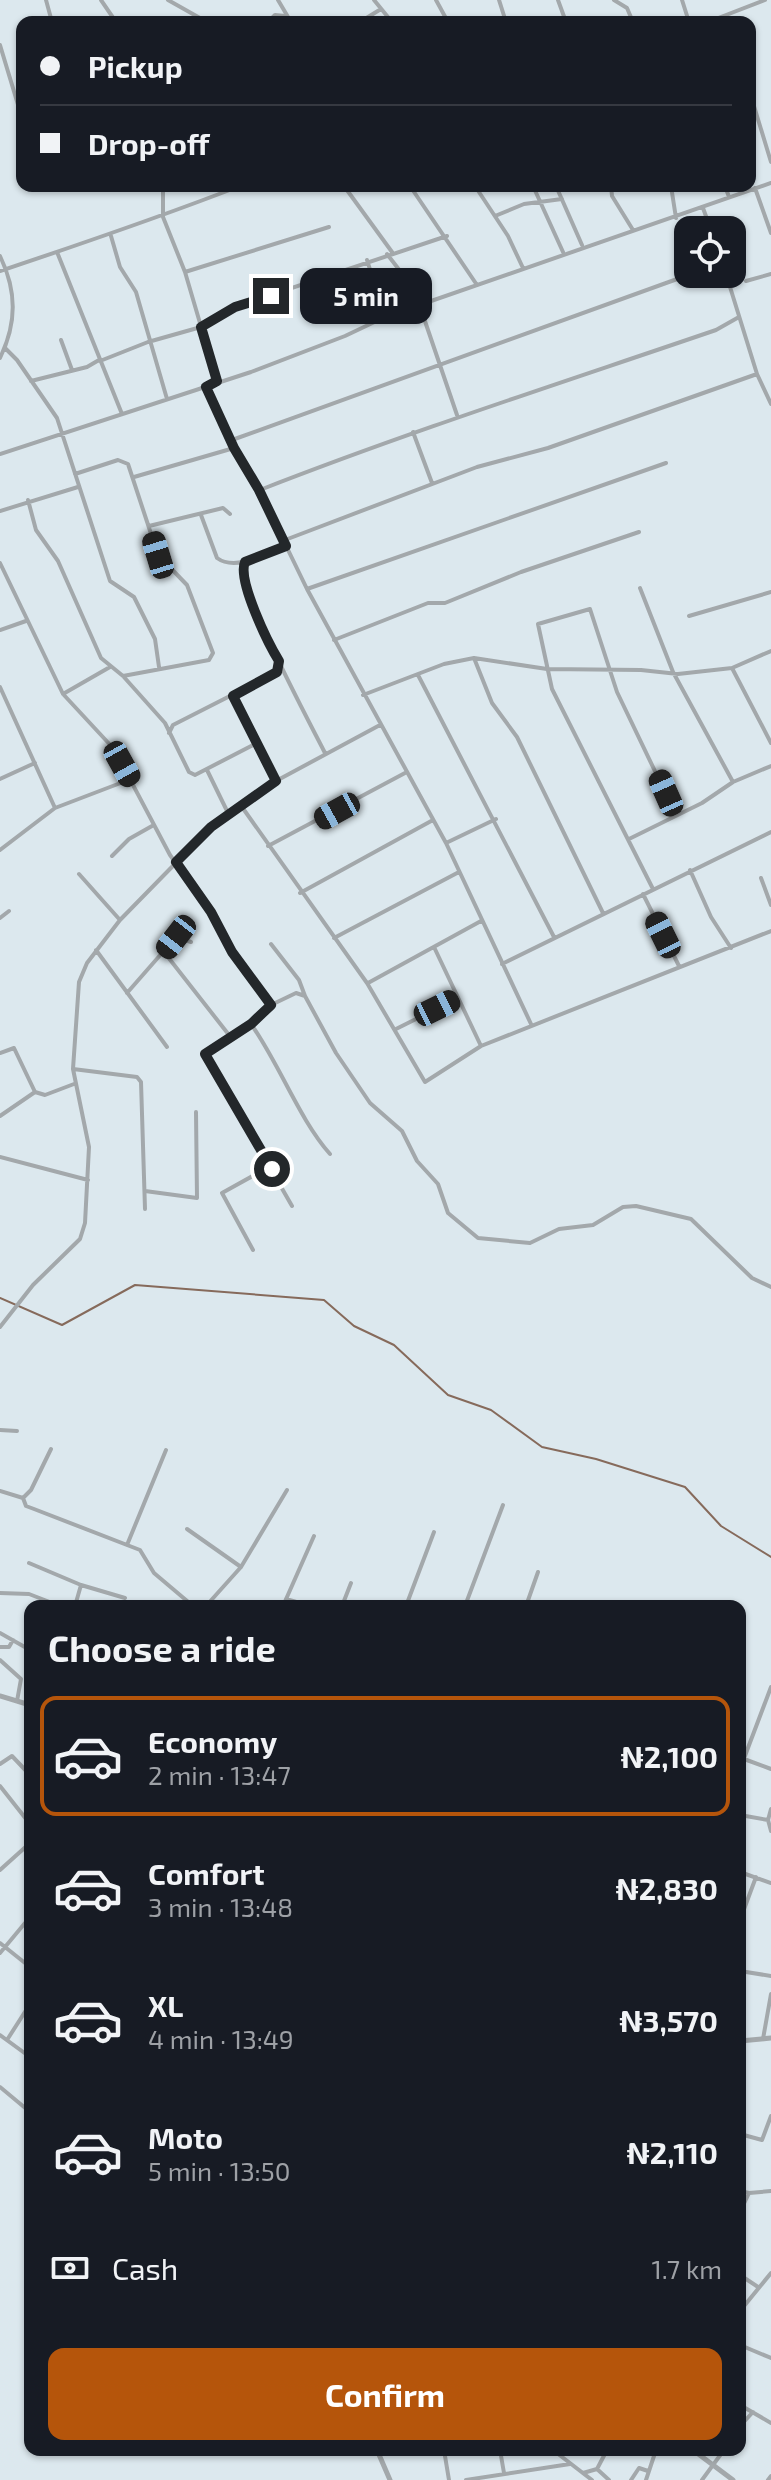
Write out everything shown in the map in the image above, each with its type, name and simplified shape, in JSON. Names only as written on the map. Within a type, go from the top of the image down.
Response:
[{"type":"street","points":[[168,0],[196,16]]},
{"type":"street","points":[[278,0],[287,16]]},
{"type":"street","points":[[374,0],[387,16]]},
{"type":"street","points":[[614,0],[627,8],[630,16]]},
{"type":"street","points":[[741,0],[744,8]]},
{"type":"street","points":[[727,16],[765,0]]},
{"type":"street","points":[[275,15],[282,7]]},
{"type":"street","points":[[370,16],[381,9]]},
{"type":"street","points":[[275,15],[287,16]]},
{"type":"street","points":[[0,45],[16,98]]},
{"type":"street","points":[[756,113],[771,162]]},
{"type":"street","points":[[756,191],[771,233]]},
{"type":"street","points":[[163,192],[163,217],[185,272],[217,381]]},
{"type":"street","points":[[0,271],[71,245],[111,236],[225,192]]},
{"type":"street","points":[[348,192],[407,277],[421,306],[457,415]]},
{"type":"street","points":[[414,192],[447,236],[477,285]]},
{"type":"street","points":[[479,192],[523,268]]},
{"type":"street","points":[[536,192],[563,252]]},
{"type":"street","points":[[559,192],[582,245]]},
{"type":"street","points":[[612,192],[633,230]]},
{"type":"street","points":[[672,192],[676,216]]},
{"type":"street","points":[[727,192],[729,197]]},
{"type":"street","points":[[681,216],[743,192]]},
{"type":"street","points":[[495,216],[524,204],[543,204],[562,199]]},
{"type":"street","points":[[703,208],[706,216]]},
{"type":"street","points":[[0,454],[206,387],[582,245],[674,219]]},
{"type":"street","points":[[185,272],[329,227]]},
{"type":"street","points":[[111,236],[120,267],[136,292],[167,399]]},
{"type":"street","points":[[87,367],[148,342],[201,327],[235,307],[367,260],[447,236]]},
{"type":"street","points":[[57,252],[122,414]]},
{"type":"street","points":[[0,256],[6,269],[14,311],[0,358]]},
{"type":"street","points":[[367,260],[385,317]]},
{"type":"street","points":[[746,281],[771,274]]},
{"type":"street","points":[[232,440],[674,280]]},
{"type":"street","points":[[730,288],[757,374],[771,402]]},
{"type":"street","points":[[259,490],[457,415],[603,370],[716,330],[739,317]]},
{"type":"street","points":[[61,340],[72,370]]},
{"type":"street","points":[[5,348],[49,403],[110,581],[134,597],[155,639],[159,667]]},
{"type":"street","points":[[31,381],[87,367],[103,368]]},
{"type":"street","points":[[201,515],[217,558],[223,562],[245,562],[432,483],[548,448],[757,374]]},
{"type":"street","points":[[206,387],[307,589],[446,843],[531,1024]]},
{"type":"street","points":[[413,432],[432,483]]},
{"type":"street","points":[[134,477],[234,448]]},
{"type":"street","points":[[75,474],[123,460],[134,477],[161,560],[187,585],[213,653],[209,660],[123,676]]},
{"type":"street","points":[[307,589],[666,463]]},
{"type":"street","points":[[0,511],[78,486]]},
{"type":"street","points":[[28,500],[36,530],[58,561],[101,658],[123,676],[165,723],[189,772],[195,775],[207,770],[257,743]]},
{"type":"street","points":[[149,526],[223,508],[230,514]]},
{"type":"street","points":[[334,640],[428,603],[445,603],[521,572],[639,532]]},
{"type":"street","points":[[245,562],[245,583],[279,661],[325,753]]},
{"type":"street","points":[[0,563],[63,694],[114,749],[173,864],[211,912],[232,952],[271,1005]]},
{"type":"street","points":[[640,588],[673,672],[733,782]]},
{"type":"street","points":[[689,616],[771,592]]},
{"type":"street","points":[[653,889],[552,689],[538,624],[587,607],[609,669],[676,815]]},
{"type":"street","points":[[0,630],[26,621]]},
{"type":"street","points":[[363,695],[444,664],[474,658],[547,669],[682,674],[732,668],[771,651]]},
{"type":"street","points":[[474,658],[492,703],[517,737],[603,913]]},
{"type":"street","points":[[277,672],[279,661]]},
{"type":"street","points":[[63,694],[110,667]]},
{"type":"street","points":[[732,668],[771,743]]},
{"type":"street","points":[[169,733],[173,725],[277,672],[286,672]]},
{"type":"street","points":[[418,675],[453,748],[496,819],[554,937]]},
{"type":"street","points":[[0,687],[55,808]]},
{"type":"street","points":[[233,696],[276,781]]},
{"type":"street","points":[[165,723],[173,725]]},
{"type":"street","points":[[0,1327],[33,1285],[80,1239],[85,1223],[87,1129],[74,1084],[73,1069],[80,976],[96,950],[120,920],[211,827],[276,781],[380,725]]},
{"type":"street","points":[[0,779],[35,763]]},
{"type":"street","points":[[629,839],[733,782],[771,766]]},
{"type":"street","points":[[207,770],[229,815]]},
{"type":"street","points":[[268,846],[405,773]]},
{"type":"street","points":[[0,850],[55,808],[131,779]]},
{"type":"street","points":[[242,807],[300,893],[367,983],[425,1082],[481,1046],[531,1024],[771,931]]},
{"type":"street","points":[[446,843],[496,819]]},
{"type":"street","points":[[300,893],[433,820]]},
{"type":"street","points":[[112,856],[129,839],[152,826]]},
{"type":"street","points":[[502,964],[771,832]]},
{"type":"street","points":[[690,870],[711,917],[731,948]]},
{"type":"street","points":[[334,938],[459,872]]},
{"type":"street","points":[[79,874],[120,920]]},
{"type":"street","points":[[761,878],[771,905]]},
{"type":"street","points":[[643,894],[677,966]]},
{"type":"street","points":[[0,918],[9,911]]},
{"type":"street","points":[[367,983],[481,921]]},
{"type":"street","points":[[127,993],[177,935],[191,942]]},
{"type":"street","points":[[271,944],[299,980],[336,1053],[370,1103],[402,1131],[417,1161],[438,1184],[448,1213],[478,1238],[530,1243],[559,1229],[593,1225],[623,1207],[636,1206],[691,1219],[752,1278],[771,1287]]},
{"type":"street","points":[[434,947],[481,1046]]},
{"type":"street","points":[[96,950],[167,1047]]},
{"type":"street","points":[[164,952],[229,1036]]},
{"type":"street","points":[[292,1206],[205,1054],[251,1024],[271,1005],[296,993],[305,996]]},
{"type":"street","points":[[396,1029],[458,998]]},
{"type":"street","points":[[251,1024],[283,1073],[314,1136],[330,1154]]},
{"type":"street","points":[[0,1053],[14,1048],[35,1092],[45,1095],[74,1084]]},
{"type":"street","points":[[73,1069],[140,1079],[145,1209]]},
{"type":"street","points":[[0,1116],[35,1092]]},
{"type":"street","points":[[145,1191],[197,1198],[196,1112]]},
{"type":"street","points":[[0,1157],[88,1180]]},
{"type":"street","points":[[253,1250],[222,1193],[272,1169]]},
{"type":"street","points":[[0,1430],[17,1431]]},
{"type":"street","points":[[23,1498],[31,1490],[51,1449]]},
{"type":"street","points":[[127,1545],[166,1450]]},
{"type":"street","points":[[211,1600],[241,1567],[287,1490]]},
{"type":"street","points":[[0,1491],[23,1498]]},
{"type":"street","points":[[23,1498],[26,1506],[146,1555],[154,1573],[185,1600]]},
{"type":"street","points":[[467,1600],[503,1505]]},
{"type":"street","points":[[187,1529],[241,1567]]},
{"type":"street","points":[[408,1600],[434,1532]]},
{"type":"street","points":[[289,1600],[286,1599],[314,1536]]},
{"type":"street","points":[[29,1563],[81,1585],[125,1598]]},
{"type":"street","points":[[528,1600],[538,1572]]},
{"type":"street","points":[[344,1600],[351,1583]]},
{"type":"street","points":[[77,1600],[81,1585]]},
{"type":"street","points":[[0,1593],[29,1594],[44,1600]]},
{"type":"street","points":[[0,1633],[24,1646]]},
{"type":"street","points":[[0,1647],[9,1647],[14,1639]]},
{"type":"street","points":[[0,1660],[21,1679],[17,1701]]},
{"type":"street","points":[[746,1753],[771,1687]]},
{"type":"street","points":[[0,1696],[24,1703]]},
{"type":"street","points":[[764,1699],[771,1701]]},
{"type":"street","points":[[0,1764],[12,1756],[24,1769]]},
{"type":"street","points":[[746,1760],[771,1769]]},
{"type":"street","points":[[1,1790],[24,1817]]},
{"type":"street","points":[[771,1809],[768,1820],[771,1831]]},
{"type":"street","points":[[746,1816],[768,1820]]},
{"type":"street","points":[[0,1870],[24,1848]]},
{"type":"street","points":[[746,1874],[771,1883]]},
{"type":"street","points":[[746,1904],[756,1877]]},
{"type":"street","points":[[0,1953],[2,1945],[24,1923]]},
{"type":"street","points":[[2,1945],[24,1962]]},
{"type":"street","points":[[746,1972],[771,1976]]},
{"type":"street","points":[[763,2039],[771,1994]]},
{"type":"street","points":[[7,2040],[24,2013]]},
{"type":"street","points":[[0,2035],[24,2053]]},
{"type":"street","points":[[746,2040],[771,2038]]},
{"type":"street","points":[[0,2087],[24,2107]]},
{"type":"street","points":[[746,2136],[762,2140],[771,2116]]},
{"type":"street","points":[[746,2192],[771,2191]]},
{"type":"street","points":[[746,2199],[749,2193]]},
{"type":"street","points":[[746,2303],[771,2273]]},
{"type":"street","points":[[746,2279],[759,2287]]},
{"type":"street","points":[[746,2348],[771,2358]]},
{"type":"street","points":[[746,2408],[771,2423]]},
{"type":"street","points":[[746,2420],[753,2412]]},
{"type":"street","points":[[380,2456],[390,2480]]},
{"type":"street","points":[[445,2456],[449,2480]]},
{"type":"street","points":[[501,2456],[504,2473]]},
{"type":"street","points":[[560,2456],[592,2480]]},
{"type":"street","points":[[583,2473],[597,2469],[604,2456]]},
{"type":"street","points":[[646,2480],[654,2456]]},
{"type":"street","points":[[701,2456],[733,2480]]},
{"type":"street","points":[[702,2480],[719,2456]]},
{"type":"street","points":[[466,2480],[570,2464]]},
{"type":"street","points":[[631,2480],[639,2468],[648,2471]]},
{"type":"street","points":[[597,2469],[609,2480]]},
{"type":"waterway","points":[[0,1298],[62,1325],[135,1285],[324,1300],[354,1326],[394,1345],[448,1395],[491,1410],[542,1447],[596,1459],[685,1487],[721,1526],[771,1557]]},
{"type":"route","points":[[271,296],[235,307],[201,327],[217,381],[206,387],[244,468],[259,490],[286,546],[245,562],[243,567],[245,583],[279,661],[277,672],[233,696],[276,781],[211,827],[176,862],[211,912],[232,952],[271,1005],[251,1024],[205,1054],[272,1169]]}]
